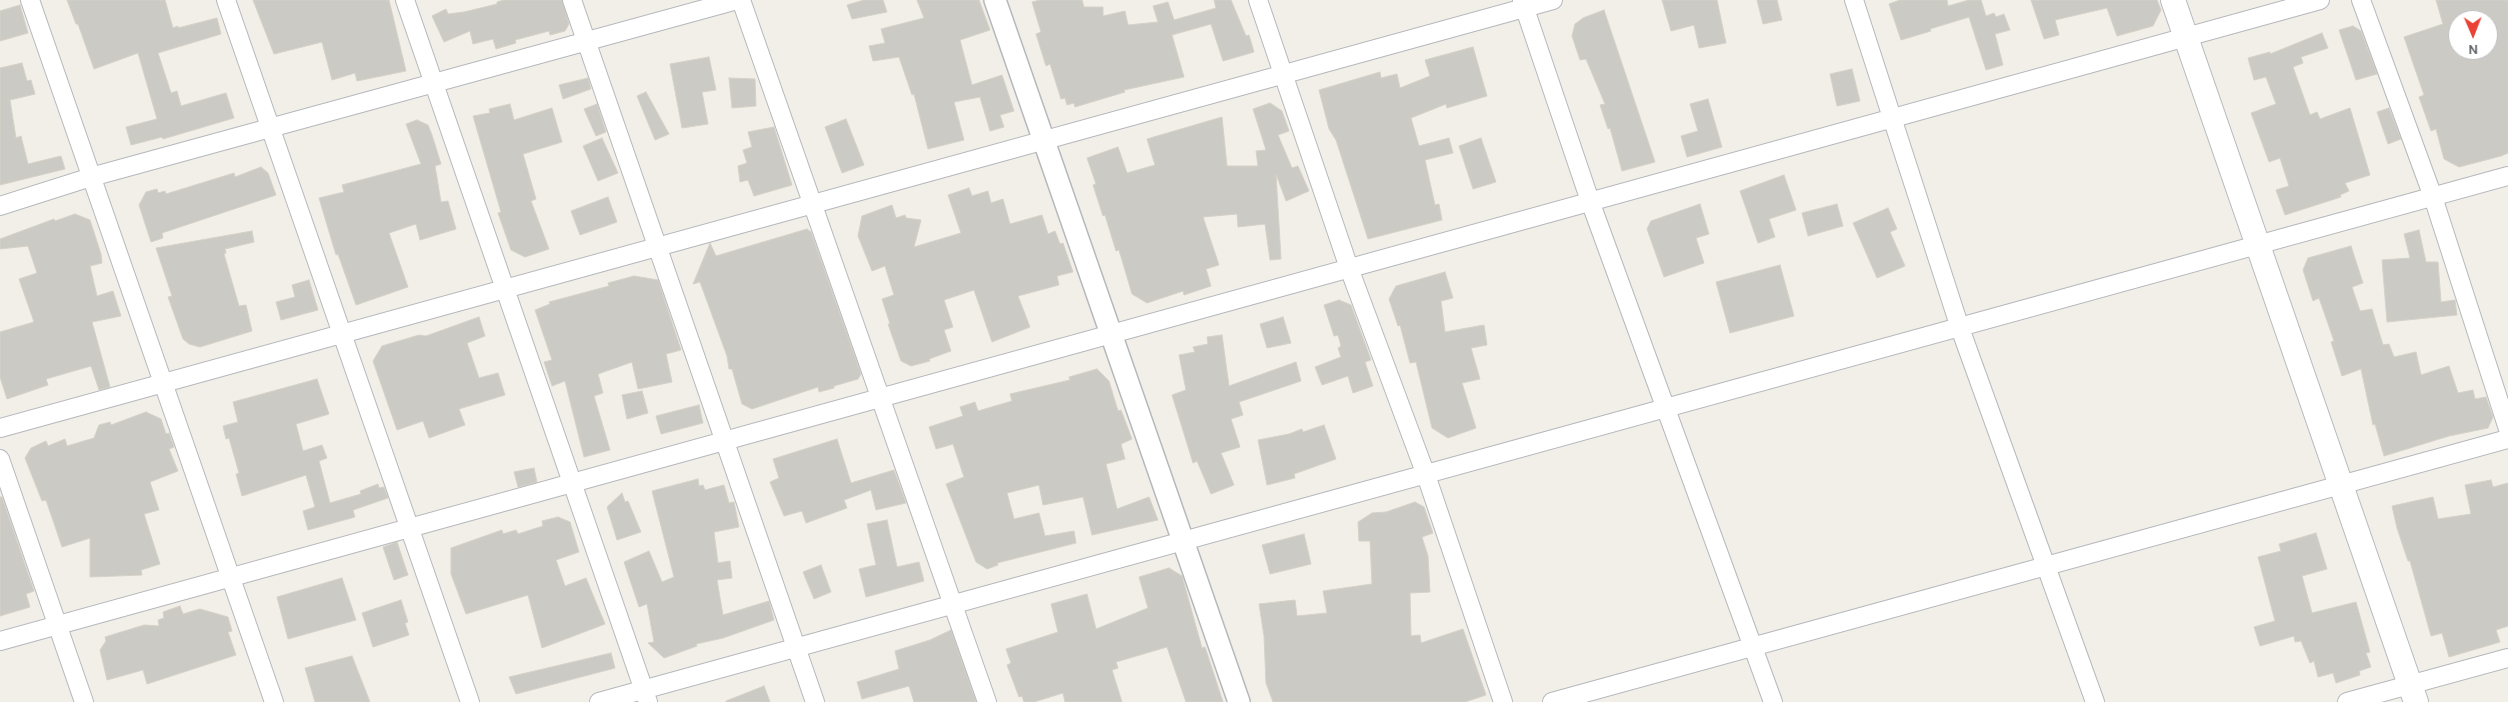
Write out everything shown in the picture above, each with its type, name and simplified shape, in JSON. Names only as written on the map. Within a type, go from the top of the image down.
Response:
[{"type":"main road","points":[[2173,0],[2341,485],[2376,580],[2414,694]]},
{"type":"street","points":[[30,0],[274,702]]},
{"type":"street","points":[[226,0],[470,702]]},
{"type":"street","points":[[405,0],[646,696]]},
{"type":"street","points":[[572,0],[815,702]]},
{"type":"street","points":[[0,206],[91,177],[737,0]]},
{"type":"street","points":[[741,0],[987,702]]},
{"type":"street","points":[[995,0],[1239,702]]},
{"type":"street","points":[[1258,0],[1349,268],[1426,475],[1503,702]]},
{"type":"street","points":[[0,428],[1282,74],[1523,4],[1553,0]]},
{"type":"street","points":[[1854,0],[1960,328],[2095,702]]},
{"type":"street","points":[[0,641],[2320,0]]},
{"type":"street","points":[[2361,0],[2433,197],[2508,428]]},
{"type":"street","points":[[1523,4],[1590,202],[1667,408],[1773,702]]},
{"type":"street","points":[[599,702],[646,696],[797,648],[2508,176]]},
{"type":"street","points":[[1552,702],[2508,440]]},
{"type":"street","points":[[0,459],[84,702]]},
{"type":"street","points":[[2347,702],[2414,694],[2508,658]]},
{"type":"building","points":[[67,0],[165,0],[173,28],[217,18],[221,34],[158,53],[171,93],[177,91],[181,106],[226,93],[234,118],[163,139],[162,137],[131,145],[126,127],[157,119],[138,53],[94,69]]},
{"type":"building","points":[[253,0],[389,0],[406,71],[357,81],[355,73],[332,80],[322,42],[274,54]]},
{"type":"building","points":[[504,0],[562,0],[569,24],[565,31],[550,35],[549,31],[515,40],[516,43],[496,49],[493,39],[473,44],[470,31],[444,42],[432,16],[446,9],[448,14],[464,12],[497,4],[497,2]]},
{"type":"building","points":[[864,0],[883,0],[887,12],[852,19],[847,5]]},
{"type":"building","points":[[917,0],[979,0],[990,30],[960,40],[972,85],[1002,75],[1014,111],[1000,115],[1004,127],[990,131],[980,97],[954,102],[964,140],[928,149],[914,94],[912,95],[899,57],[873,61],[869,46],[885,43],[881,29],[924,18]]},
{"type":"building","points":[[1040,0],[1082,0],[1084,7],[1103,7],[1103,16],[1125,11],[1128,25],[1158,22],[1153,6],[1168,2],[1174,20],[1216,8],[1214,0],[1231,0],[1246,36],[1249,35],[1254,52],[1223,61],[1211,24],[1172,35],[1184,77],[1124,90],[1125,92],[1075,107],[1074,103],[1067,105],[1065,98],[1061,99],[1050,64],[1046,66],[1036,34],[1041,32],[1032,2]]},
{"type":"building","points":[[1662,0],[1717,0],[1726,43],[1699,48],[1694,25],[1671,31]]},
{"type":"building","points":[[1757,0],[1777,0],[1782,20],[1763,24]]},
{"type":"building","points":[[1900,0],[1947,0],[1948,6],[1969,0],[1981,0],[1986,16],[1994,13],[1996,17],[2004,14],[2010,30],[1995,34],[2003,65],[1986,70],[1969,17],[1901,40],[1889,4]]},
{"type":"building","points":[[2031,0],[2157,0],[2161,10],[2153,26],[2117,36],[2107,8],[2055,20],[2059,35],[2044,39]]},
{"type":"building","points":[[2436,0],[2508,0],[2508,153],[2459,167],[2444,159],[2436,129],[2431,131],[2419,97],[2424,95],[2404,37],[2443,24]]},
{"type":"building","points":[[20,5],[28,33],[0,41],[0,11]]},
{"type":"building","points":[[1604,10],[1655,162],[1622,171],[1610,128],[1608,129],[1600,105],[1605,104],[1586,59],[1580,60],[1572,36],[1575,24],[1583,18]]},
{"type":"building","points":[[2353,26],[2361,31],[2377,74],[2356,80],[2339,30]]},
{"type":"building","points":[[2322,33],[2328,48],[2301,57],[2303,63],[2293,67],[2310,115],[2317,112],[2320,119],[2350,108],[2370,175],[2345,183],[2349,191],[2340,195],[2341,197],[2285,215],[2276,190],[2289,186],[2280,158],[2269,162],[2251,113],[2276,104],[2266,77],[2254,80],[2248,58],[2270,52],[2270,54]]},
{"type":"building","points":[[1473,47],[1487,96],[1447,108],[1446,104],[1411,118],[1419,146],[1449,138],[1453,153],[1425,160],[1435,205],[1439,204],[1442,220],[1368,239],[1336,140],[1329,129],[1319,90],[1380,72],[1381,78],[1397,74],[1400,88],[1430,76],[1425,60]]},
{"type":"building","points":[[709,57],[716,90],[702,92],[708,124],[682,128],[670,64]]},
{"type":"building","points":[[22,63],[27,81],[31,80],[35,94],[10,100],[16,138],[21,136],[28,164],[61,156],[65,169],[0,185],[0,68]]},
{"type":"building","points":[[1852,69],[1860,101],[1837,106],[1830,74]]},
{"type":"building","points":[[588,78],[591,89],[563,99],[559,85]]},
{"type":"building","points":[[729,78],[755,79],[756,106],[732,108]]},
{"type":"building","points":[[646,92],[669,134],[655,140],[637,96]]},
{"type":"building","points":[[1708,99],[1722,147],[1687,157],[1681,136],[1698,131],[1690,104]]},
{"type":"building","points":[[1270,103],[1282,111],[1289,131],[1278,135],[1292,168],[1298,166],[1309,191],[1286,201],[1276,174],[1281,259],[1270,260],[1265,224],[1238,227],[1237,214],[1203,217],[1219,265],[1206,269],[1211,286],[1184,295],[1183,291],[1147,303],[1132,294],[1119,250],[1116,251],[1105,215],[1103,216],[1093,185],[1096,184],[1087,158],[1118,147],[1127,173],[1155,165],[1147,139],[1222,117],[1227,166],[1258,166],[1256,151],[1266,150],[1253,109]]},
{"type":"building","points":[[510,104],[514,120],[552,108],[562,142],[523,154],[536,199],[531,201],[549,249],[525,257],[511,250],[498,213],[501,212],[473,116],[490,113],[489,109]]},
{"type":"building","points":[[597,104],[606,132],[596,136],[584,109]]},
{"type":"building","points":[[2389,108],[2401,139],[2388,144],[2377,112]]},
{"type":"building","points":[[846,119],[864,165],[842,173],[825,127]]},
{"type":"building","points":[[417,120],[428,125],[432,135],[441,164],[435,166],[441,202],[448,201],[456,229],[420,240],[416,224],[389,233],[408,287],[356,305],[338,254],[336,255],[319,198],[344,192],[342,185],[421,164],[406,124]]},
{"type":"building","points":[[774,127],[792,185],[754,196],[748,180],[740,182],[738,166],[747,163],[743,150],[752,147],[748,132]]},
{"type":"building","points":[[602,138],[618,173],[598,181],[583,146]]},
{"type":"building","points":[[1481,138],[1496,182],[1473,189],[1459,146]]},
{"type":"building","points":[[261,167],[268,173],[276,195],[162,233],[163,238],[151,242],[139,205],[146,192],[157,189],[158,193],[165,191],[166,194],[234,173],[235,177]]},
{"type":"building","points":[[1784,175],[1796,210],[1769,219],[1775,237],[1758,243],[1740,191]]},
{"type":"building","points":[[969,188],[972,196],[988,191],[991,203],[1003,199],[1010,224],[1042,215],[1048,234],[1055,231],[1060,244],[1063,243],[1073,272],[1057,276],[1059,285],[1018,296],[1030,327],[992,342],[974,290],[944,300],[953,327],[944,330],[951,351],[929,359],[930,361],[911,366],[901,361],[888,324],[890,324],[882,299],[894,295],[885,266],[872,271],[858,236],[862,216],[892,205],[896,218],[905,215],[906,218],[921,220],[914,247],[961,233],[948,195]]},
{"type":"building","points":[[608,197],[617,222],[580,235],[571,211]]},
{"type":"building","points":[[1700,204],[1709,234],[1696,238],[1704,263],[1664,277],[1647,229],[1651,221]]},
{"type":"building","points":[[1837,204],[1843,226],[1808,236],[1802,213]]},
{"type":"building","points":[[1888,208],[1897,229],[1890,232],[1905,266],[1877,278],[1853,223]]},
{"type":"building","points":[[75,214],[90,220],[101,254],[102,263],[90,266],[97,296],[113,291],[121,316],[92,322],[110,387],[99,390],[91,366],[46,379],[48,385],[7,399],[0,377],[0,332],[34,322],[19,279],[37,273],[28,246],[0,249],[0,239],[54,219],[55,221]]},
{"type":"building","points":[[807,229],[811,232],[861,374],[858,379],[834,386],[834,388],[819,392],[818,387],[752,409],[742,404],[732,369],[729,369],[727,356],[700,282],[693,284],[710,243],[716,256]]},
{"type":"building","points":[[2419,230],[2426,262],[2438,262],[2441,302],[2455,300],[2457,315],[2387,322],[2382,260],[2410,258],[2404,234]]},
{"type":"building","points":[[252,231],[254,242],[225,249],[226,253],[224,254],[239,306],[246,305],[252,331],[200,347],[189,344],[183,339],[168,297],[172,296],[156,248]]},
{"type":"building","points":[[2351,246],[2363,283],[2352,287],[2360,311],[2372,309],[2383,345],[2389,344],[2394,357],[2416,352],[2421,375],[2449,366],[2458,393],[2473,390],[2475,399],[2486,397],[2493,417],[2488,428],[2449,436],[2384,456],[2375,424],[2373,425],[2361,369],[2342,376],[2331,342],[2334,341],[2319,298],[2313,301],[2303,270],[2308,258]]},
{"type":"building","points":[[1780,265],[1794,316],[1730,333],[1716,282]]},
{"type":"building","points":[[1445,272],[1453,298],[1441,301],[1445,332],[1484,325],[1487,345],[1471,348],[1480,379],[1462,383],[1476,428],[1448,438],[1432,428],[1416,362],[1410,363],[1400,325],[1398,326],[1389,299],[1396,286]]},
{"type":"building","points":[[634,276],[658,280],[681,350],[666,354],[672,382],[638,389],[632,362],[598,374],[603,393],[594,396],[610,450],[584,457],[565,381],[552,386],[544,362],[552,360],[535,310],[550,304],[549,302],[609,286],[608,283]]},
{"type":"building","points":[[309,280],[318,310],[281,320],[276,302],[295,297],[292,285]]},
{"type":"building","points":[[1339,300],[1351,305],[1371,360],[1365,362],[1373,386],[1353,393],[1348,376],[1322,385],[1315,367],[1341,357],[1338,348],[1341,346],[1338,335],[1334,336],[1324,305]]},
{"type":"building","points":[[479,317],[485,336],[467,343],[479,378],[498,373],[505,395],[459,409],[465,425],[429,438],[423,421],[397,430],[373,361],[382,346],[419,335],[426,336]]},
{"type":"building","points":[[1283,317],[1291,343],[1267,348],[1260,324]]},
{"type":"building","points":[[1222,335],[1229,386],[1296,362],[1301,381],[1239,402],[1243,415],[1231,419],[1240,447],[1221,453],[1234,485],[1211,494],[1197,461],[1193,463],[1172,395],[1186,390],[1179,355],[1195,352],[1193,347],[1208,344],[1207,337]]},
{"type":"building","points":[[1097,369],[1109,381],[1118,411],[1121,410],[1132,439],[1121,444],[1125,459],[1106,464],[1117,509],[1149,497],[1158,520],[1092,535],[1083,497],[1043,505],[1039,485],[1007,493],[1014,519],[1039,513],[1045,536],[1074,531],[1076,543],[997,563],[998,565],[987,569],[976,562],[946,484],[964,477],[953,444],[936,449],[929,427],[963,416],[960,407],[975,402],[978,411],[1012,401],[1010,394],[1070,380],[1069,377]]},
{"type":"building","points":[[317,379],[329,414],[296,424],[303,451],[322,445],[327,458],[319,461],[330,503],[361,494],[360,491],[378,484],[379,488],[384,487],[388,498],[353,510],[355,517],[308,530],[303,511],[315,507],[306,475],[242,496],[236,474],[239,473],[229,438],[226,439],[223,426],[238,422],[233,402]]},
{"type":"building","points":[[642,391],[648,413],[627,419],[622,395]]},
{"type":"building","points":[[699,405],[703,423],[661,434],[656,416]]},
{"type":"building","points":[[146,412],[161,419],[166,434],[169,433],[174,447],[169,449],[178,471],[150,482],[159,510],[144,514],[160,564],[141,570],[142,575],[90,577],[90,538],[62,547],[46,500],[42,501],[25,458],[31,448],[46,441],[48,446],[65,439],[67,446],[94,438],[99,425],[110,422],[111,425]]},
{"type":"building","points":[[1324,425],[1336,459],[1294,474],[1295,478],[1267,485],[1258,440],[1289,434],[1302,429],[1303,432]]},
{"type":"building","points":[[837,439],[851,483],[894,470],[906,503],[876,510],[871,490],[844,500],[847,508],[806,523],[802,511],[784,516],[770,482],[779,478],[773,459]]},
{"type":"building","points":[[534,468],[537,482],[518,487],[514,472]]},
{"type":"building","points":[[698,479],[699,486],[703,485],[705,490],[724,485],[729,503],[734,502],[739,527],[714,532],[718,563],[730,561],[732,578],[717,580],[723,615],[769,601],[774,620],[723,638],[696,644],[697,646],[664,658],[648,643],[654,642],[647,604],[639,607],[624,562],[649,551],[662,582],[674,577],[652,491]]},
{"type":"building","points":[[2491,480],[2493,487],[2508,483],[2508,626],[2496,630],[2500,642],[2449,657],[2442,633],[2431,636],[2410,561],[2408,561],[2397,528],[2392,506],[2433,497],[2438,519],[2471,514],[2465,485]]},
{"type":"building","points":[[622,493],[625,502],[628,501],[641,532],[617,540],[607,507]]},
{"type":"building","points":[[0,497],[2,497],[34,591],[26,594],[30,607],[0,616]]},
{"type":"building","points":[[1415,502],[1424,507],[1433,533],[1422,537],[1428,556],[1430,592],[1410,593],[1411,636],[1420,635],[1421,643],[1463,629],[1486,695],[1465,702],[1273,702],[1266,683],[1264,636],[1259,604],[1295,600],[1297,616],[1327,613],[1323,591],[1372,584],[1370,541],[1359,541],[1358,522],[1372,513],[1386,512]]},
{"type":"building","points":[[558,517],[570,522],[579,552],[556,560],[565,586],[586,578],[605,624],[542,648],[528,595],[466,614],[451,574],[451,548],[502,530],[503,534],[516,530],[518,534],[543,526],[542,521]]},
{"type":"building","points":[[887,520],[897,567],[919,562],[924,581],[866,597],[859,569],[876,565],[867,524]]},
{"type":"building","points":[[2316,533],[2327,569],[2302,576],[2312,613],[2356,602],[2370,652],[2366,653],[2371,667],[2359,671],[2360,675],[2336,683],[2333,673],[2318,677],[2314,661],[2310,663],[2301,641],[2295,642],[2294,636],[2260,646],[2254,627],[2275,621],[2258,557],[2281,551],[2279,544]]},
{"type":"building","points":[[1304,534],[1311,564],[1270,574],[1262,545]]},
{"type":"building","points":[[397,542],[408,575],[394,580],[383,547]]},
{"type":"building","points":[[821,565],[831,592],[814,599],[803,572]]},
{"type":"building","points":[[1169,568],[1182,576],[1202,648],[1205,647],[1223,702],[1186,702],[1167,647],[1116,662],[1118,668],[1112,670],[1122,702],[1065,702],[1063,693],[1034,702],[1024,702],[1022,696],[1019,697],[1007,665],[1011,663],[1006,649],[1058,632],[1051,604],[1087,594],[1096,629],[1148,608],[1139,577]]},
{"type":"building","points":[[342,578],[356,620],[288,639],[277,597]]},
{"type":"building","points":[[401,600],[408,622],[405,623],[409,635],[373,647],[362,613]]},
{"type":"building","points":[[180,606],[183,614],[200,609],[228,617],[232,631],[228,632],[236,655],[147,684],[143,670],[107,680],[100,650],[106,641],[105,637],[144,625],[159,626],[158,620],[164,618],[163,612]]},
{"type":"building","points":[[951,630],[976,702],[914,702],[909,686],[862,699],[857,682],[899,669],[895,651],[930,640]]},
{"type":"building","points":[[611,653],[615,668],[516,694],[509,677]]},
{"type":"building","points":[[352,656],[370,702],[315,702],[305,668]]},
{"type":"building","points":[[764,686],[770,702],[726,702],[726,701]]}]
